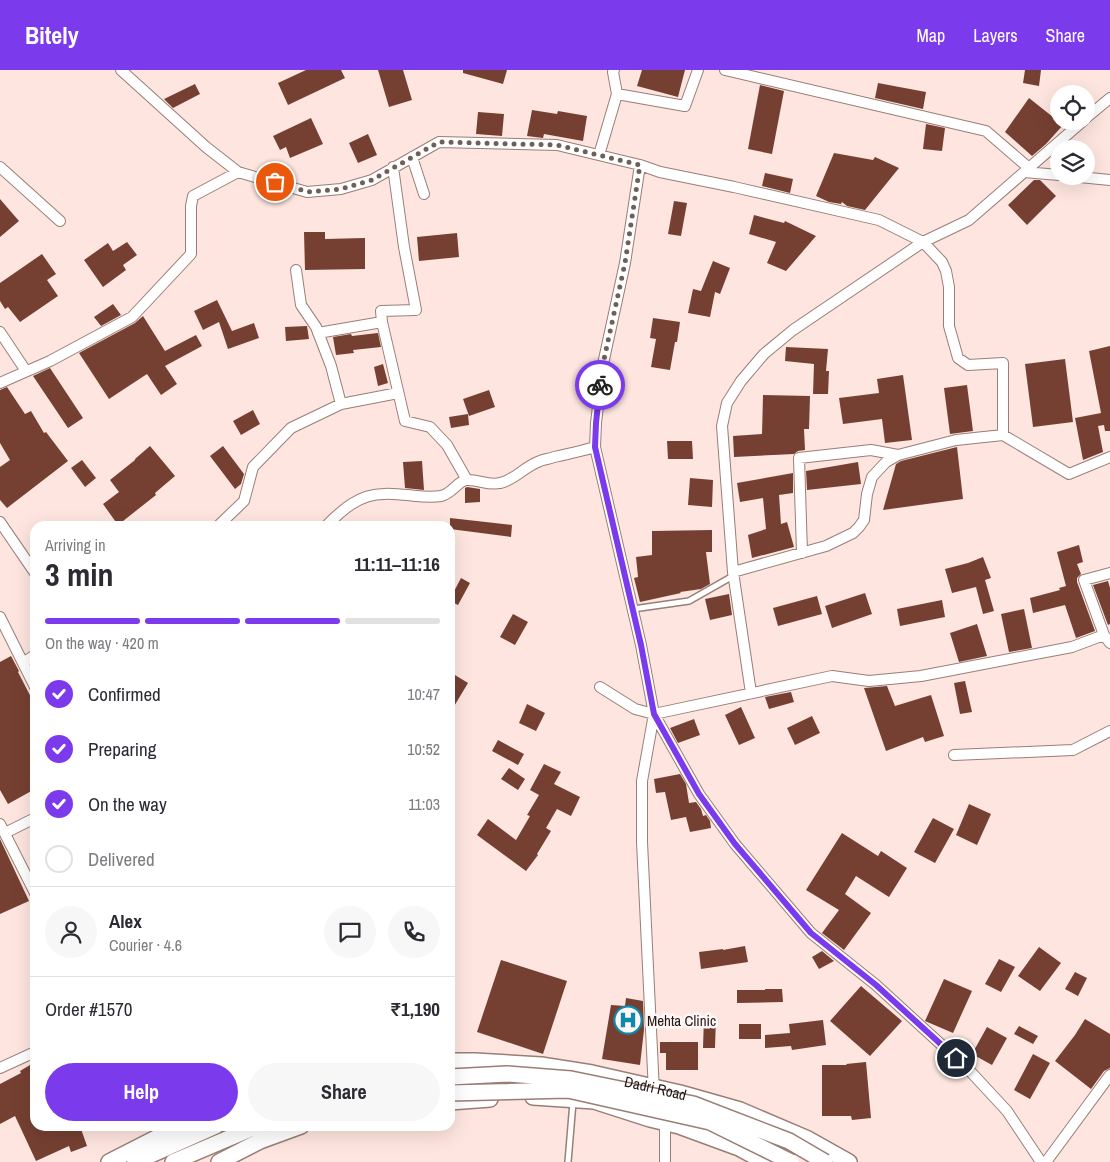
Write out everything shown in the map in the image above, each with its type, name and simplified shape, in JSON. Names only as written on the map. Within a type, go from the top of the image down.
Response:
[{"type":"main road","name":"Dadri Road","points":[[455,1061],[541,1065],[592,1073],[680,1093],[740,1110],[808,1139],[849,1162]]},
{"type":"main road","points":[[455,1077],[507,1074],[571,1079],[693,1104],[789,1141],[826,1162]]},
{"type":"main road","points":[[455,1093],[568,1090],[710,1122],[791,1162]]},
{"type":"main road","name":"Dadri Road","points":[[455,1101],[540,1097],[594,1101],[679,1126],[739,1148],[765,1162]]},
{"type":"main road","points":[[109,1162],[157,1131]]},
{"type":"main road","points":[[135,1162],[205,1131]]},
{"type":"main road","points":[[173,1162],[246,1131]]},
{"type":"main road","points":[[219,1162],[260,1134],[275,1131]]},
{"type":"street","points":[[121,70],[206,147],[238,172],[308,192],[341,189],[372,180],[439,142],[557,145],[640,165],[660,172],[879,220],[923,242],[942,262],[949,287],[949,326],[958,358],[968,365],[1003,363],[1003,435]]},
{"type":"street","points":[[599,155],[617,94],[614,70]]},
{"type":"street","points":[[617,94],[686,106],[698,70]]},
{"type":"street","points":[[725,70],[986,130],[1027,170],[1050,174]]},
{"type":"street","points":[[1095,110],[1110,98]]},
{"type":"street","points":[[751,693],[733,574],[722,426],[727,403],[741,381],[764,354],[793,330],[923,242],[969,220],[1073,130]]},
{"type":"street","points":[[412,157],[424,194]]},
{"type":"street","points":[[640,165],[625,263],[603,364],[595,447],[641,645],[654,714],[699,794],[735,844],[811,933],[876,985],[969,1070],[1007,1111],[1041,1162]]},
{"type":"street","points":[[0,167],[60,221]]},
{"type":"street","points":[[393,168],[404,247],[416,310],[382,311],[382,322],[398,393],[405,421],[430,427],[447,445],[467,480]]},
{"type":"street","points":[[0,383],[50,361],[132,317],[191,254],[191,206],[193,196],[238,172]]},
{"type":"street","points":[[1095,179],[1110,180]]},
{"type":"street","points":[[296,270],[301,305],[316,327],[331,366],[341,404]]},
{"type":"street","points":[[318,333],[382,322]]},
{"type":"street","points":[[0,332],[26,371]]},
{"type":"street","points":[[223,521],[244,501],[253,467],[291,428],[341,404],[398,393]]},
{"type":"street","points":[[733,574],[826,546],[852,533],[864,520],[867,494],[872,477],[886,462],[898,455],[956,440],[1003,435],[1069,474],[1110,457]]},
{"type":"street","points":[[331,521],[350,504],[366,497],[384,494],[430,497],[444,495],[453,490],[462,481],[467,480],[487,484],[502,483],[511,480],[540,461],[595,447]]},
{"type":"street","points":[[802,552],[799,458],[871,450],[898,455]]},
{"type":"street","points":[[0,522],[30,566]]},
{"type":"street","points":[[600,687],[635,709],[654,714],[832,676],[869,681],[921,676],[1072,647],[1107,639],[1084,581],[1085,579],[1110,573]]},
{"type":"street","points":[[0,617],[30,677]]},
{"type":"street","points":[[23,663],[30,658]]},
{"type":"street","points":[[650,1119],[654,1087],[642,842],[642,781],[654,714]]},
{"type":"street","points":[[954,755],[1073,750],[1110,731]]},
{"type":"street","points":[[30,820],[2,828],[30,883]]},
{"type":"street","points":[[0,1068],[30,1054]]},
{"type":"street","points":[[1046,1162],[1110,1075]]},
{"type":"street","points":[[665,1123],[666,1162]]},
{"type":"lane","points":[[633,609],[689,602],[733,574]]},
{"type":"lane","points":[[568,1162],[574,1099]]},
{"type":"building","points":[[306,70],[341,70],[345,78],[288,105],[278,83]]},
{"type":"building","points":[[378,70],[403,70],[412,100],[389,107]]},
{"type":"building","points":[[463,70],[507,70],[503,84],[463,73]]},
{"type":"building","points":[[642,70],[685,70],[678,97],[637,86]]},
{"type":"building","points":[[1025,70],[1041,70],[1039,86],[1023,83]]},
{"type":"building","points":[[878,83],[926,92],[923,109],[875,98]]},
{"type":"building","points":[[195,84],[200,94],[173,108],[164,99]]},
{"type":"building","points":[[760,85],[784,91],[772,154],[748,149]]},
{"type":"building","points":[[1029,98],[1050,115],[1050,130],[1059,130],[1032,156],[1005,132]]},
{"type":"building","points":[[532,110],[557,114],[558,111],[587,116],[583,141],[544,134],[543,138],[527,136]]},
{"type":"building","points":[[478,112],[504,114],[502,136],[476,134]]},
{"type":"building","points":[[311,118],[323,144],[290,158],[286,147],[280,150],[273,136]]},
{"type":"building","points":[[926,124],[945,128],[942,151],[923,149]]},
{"type":"building","points":[[368,134],[377,155],[358,163],[349,143]]},
{"type":"building","points":[[834,153],[873,160],[875,157],[899,168],[865,210],[847,206],[842,202],[841,204],[829,202],[816,196]]},
{"type":"building","points":[[765,173],[793,179],[790,193],[762,186]]},
{"type":"building","points":[[1034,180],[1040,180],[1056,196],[1027,225],[1008,205]]},
{"type":"building","points":[[0,199],[19,221],[0,237]]},
{"type":"building","points":[[674,201],[687,203],[681,236],[668,234]]},
{"type":"building","points":[[754,215],[784,223],[785,221],[816,236],[786,271],[767,263],[776,242],[749,234]]},
{"type":"building","points":[[304,232],[325,232],[325,239],[365,238],[365,269],[305,270]]},
{"type":"building","points":[[457,233],[459,257],[419,261],[417,237]]},
{"type":"building","points":[[127,242],[137,255],[123,265],[126,270],[103,287],[84,260],[108,243],[113,251]]},
{"type":"building","points":[[42,254],[56,274],[47,280],[58,296],[20,322],[8,307],[5,309],[0,301],[0,283]]},
{"type":"building","points":[[713,261],[730,268],[720,294],[715,292],[710,317],[688,313],[693,289],[701,291]]},
{"type":"building","points":[[217,300],[232,331],[254,323],[259,338],[228,349],[219,322],[203,330],[194,311]]},
{"type":"building","points":[[113,304],[121,315],[101,326],[94,317]]},
{"type":"building","points":[[143,316],[165,351],[196,335],[202,346],[165,366],[177,384],[161,395],[147,374],[109,399],[79,353],[135,323]]},
{"type":"building","points":[[653,318],[680,322],[670,370],[651,367],[656,339],[650,338]]},
{"type":"building","points":[[307,326],[309,339],[286,341],[285,327]]},
{"type":"building","points":[[378,333],[381,347],[353,350],[354,353],[336,355],[333,337]]},
{"type":"building","points":[[1110,346],[1110,431],[1105,431],[1104,425],[1098,426],[1103,452],[1083,460],[1075,418],[1101,413],[1089,351]]},
{"type":"building","points":[[786,347],[828,349],[826,371],[829,371],[828,394],[813,394],[814,364],[785,361]]},
{"type":"building","points":[[1065,359],[1073,422],[1033,427],[1025,364]]},
{"type":"building","points":[[383,364],[388,383],[378,386],[374,367]]},
{"type":"building","points":[[50,368],[83,418],[68,428],[33,376]]},
{"type":"building","points":[[903,375],[912,440],[885,443],[882,419],[843,424],[839,398],[879,393],[877,379]]},
{"type":"building","points":[[967,385],[973,431],[950,434],[944,388]]},
{"type":"building","points":[[7,387],[25,414],[31,411],[44,433],[46,432],[68,461],[7,508],[0,500],[0,467],[10,460],[0,443],[0,390]]},
{"type":"building","points":[[489,390],[495,407],[469,416],[463,399]]},
{"type":"building","points":[[763,395],[810,396],[809,429],[804,429],[805,450],[794,454],[734,457],[733,436],[762,434]]},
{"type":"building","points":[[253,410],[260,424],[241,435],[233,421]]},
{"type":"building","points":[[468,414],[469,425],[451,428],[449,417]]},
{"type":"building","points":[[667,441],[692,441],[693,459],[668,459]]},
{"type":"building","points":[[150,446],[175,476],[155,493],[156,495],[123,521],[115,521],[103,504],[119,492],[110,480]]},
{"type":"building","points":[[223,446],[244,474],[241,484],[235,489],[210,456]]},
{"type":"building","points":[[957,447],[963,499],[883,510],[896,464],[901,461]]},
{"type":"building","points":[[82,460],[96,478],[85,487],[71,468]]},
{"type":"building","points":[[422,461],[424,490],[405,488],[403,462]]},
{"type":"building","points":[[858,462],[861,484],[807,490],[806,471]]},
{"type":"building","points":[[793,473],[793,493],[779,495],[781,524],[787,522],[794,547],[752,558],[748,535],[766,529],[763,498],[740,502],[737,483]]},
{"type":"building","points":[[690,478],[713,480],[712,507],[688,505]]},
{"type":"building","points":[[465,488],[480,489],[480,502],[465,503]]},
{"type":"building","points":[[450,518],[512,525],[511,537],[455,530],[455,521],[450,521]]},
{"type":"building","points":[[712,530],[712,552],[706,552],[710,584],[701,589],[640,602],[634,578],[638,577],[636,557],[652,555],[652,531]]},
{"type":"building","points":[[1079,545],[1083,562],[1077,564],[1081,574],[1077,578],[1077,582],[1095,631],[1076,638],[1065,605],[1033,613],[1030,598],[1060,590],[1059,588],[1066,586],[1057,552]]},
{"type":"building","points":[[983,557],[991,578],[985,580],[994,611],[983,614],[976,587],[952,593],[945,569]]},
{"type":"building","points":[[461,578],[470,583],[458,605],[455,604],[455,589]]},
{"type":"building","points":[[1108,581],[1110,588],[1110,624],[1108,625],[1093,585]]},
{"type":"building","points":[[865,593],[872,614],[832,628],[825,606]]},
{"type":"building","points":[[729,594],[732,615],[710,620],[705,599]]},
{"type":"building","points":[[817,596],[822,614],[778,626],[773,608]]},
{"type":"building","points":[[942,600],[945,617],[900,626],[897,609]]},
{"type":"building","points":[[1024,609],[1032,648],[1009,652],[1001,614]]},
{"type":"building","points":[[513,614],[528,622],[515,645],[500,637]]},
{"type":"building","points":[[977,624],[987,656],[959,662],[950,633]]},
{"type":"building","points":[[11,656],[30,695],[30,792],[8,804],[0,790],[0,662]]},
{"type":"building","points":[[455,675],[468,683],[455,705]]},
{"type":"building","points":[[965,681],[972,712],[960,714],[954,683]]},
{"type":"building","points":[[887,686],[895,706],[931,695],[944,736],[925,742],[923,737],[886,751],[864,688]]},
{"type":"building","points":[[791,692],[794,702],[769,709],[765,697]]},
{"type":"building","points":[[527,704],[545,713],[536,731],[519,723]]},
{"type":"building","points":[[741,707],[755,738],[739,745],[725,715]]},
{"type":"building","points":[[812,716],[820,733],[795,745],[787,728]]},
{"type":"building","points":[[694,719],[700,735],[678,743],[670,728]]},
{"type":"building","points":[[498,740],[524,754],[518,765],[492,751]]},
{"type":"building","points":[[544,764],[561,772],[554,784],[580,797],[571,816],[557,809],[546,828],[551,831],[538,855],[526,871],[477,835],[488,819],[516,840],[530,816],[527,815],[539,795],[530,790]]},
{"type":"building","points":[[509,768],[525,779],[518,790],[501,779]]},
{"type":"building","points":[[680,774],[686,784],[689,803],[696,802],[703,816],[706,815],[710,821],[711,828],[690,832],[686,817],[671,820],[665,792],[656,793],[654,779]]},
{"type":"building","points":[[969,804],[991,814],[977,845],[956,835]]},
{"type":"building","points":[[933,818],[954,829],[935,863],[914,852]]},
{"type":"building","points":[[842,833],[878,856],[881,851],[907,868],[889,897],[856,876],[845,894],[871,913],[844,950],[822,933],[839,910],[806,890]]},
{"type":"building","points":[[0,839],[29,901],[0,914]]},
{"type":"building","points":[[745,946],[748,962],[701,969],[699,952]]},
{"type":"building","points":[[1039,947],[1061,963],[1040,991],[1018,976]]},
{"type":"building","points":[[822,951],[834,961],[819,969],[812,957]]},
{"type":"building","points":[[999,959],[1015,967],[1001,992],[985,984]]},
{"type":"building","points":[[501,960],[567,981],[543,1054],[477,1032]]},
{"type":"building","points":[[1075,972],[1087,978],[1078,996],[1065,989]]},
{"type":"building","points":[[944,979],[972,991],[953,1033],[925,1021]]},
{"type":"building","points":[[861,986],[902,1021],[870,1056],[830,1021]]},
{"type":"building","points":[[782,989],[783,1002],[737,1003],[737,990]]},
{"type":"building","points":[[626,998],[643,1001],[644,1030],[640,1065],[602,1059],[611,1005],[625,1006]]},
{"type":"building","points":[[704,1017],[716,1017],[715,1048],[703,1048]]},
{"type":"building","points":[[1085,1019],[1110,1034],[1110,1068],[1104,1071],[1091,1089],[1055,1061]]},
{"type":"building","points":[[823,1020],[826,1045],[792,1050],[791,1046],[765,1048],[765,1035],[790,1033],[789,1024]]},
{"type":"building","points":[[739,1024],[761,1024],[761,1039],[739,1039]]},
{"type":"building","points":[[1019,1026],[1038,1036],[1033,1044],[1014,1034]]},
{"type":"building","points":[[987,1027],[1007,1038],[992,1065],[972,1054]]},
{"type":"building","points":[[660,1042],[698,1042],[698,1070],[666,1070],[666,1053],[660,1053]]},
{"type":"building","points":[[1033,1054],[1050,1063],[1030,1099],[1014,1090]]},
{"type":"building","points":[[866,1062],[871,1118],[852,1120],[851,1116],[822,1116],[822,1065],[847,1065]]},
{"type":"building","points":[[30,1065],[30,1131],[82,1131],[87,1146],[71,1152],[69,1146],[36,1161],[15,1116],[0,1124],[0,1084],[21,1073],[20,1071]]},
{"type":"way so far","points":[[275,182],[308,192],[341,189],[372,180],[439,142],[557,145],[640,165],[625,263],[600,385]]},
{"type":"place","name":"Mehta Clinic","points":[[628,1020]]},
{"type":"route","points":[[600,385],[595,447],[641,645],[654,714],[699,794],[735,844],[811,933],[876,985],[956,1058]]}]
